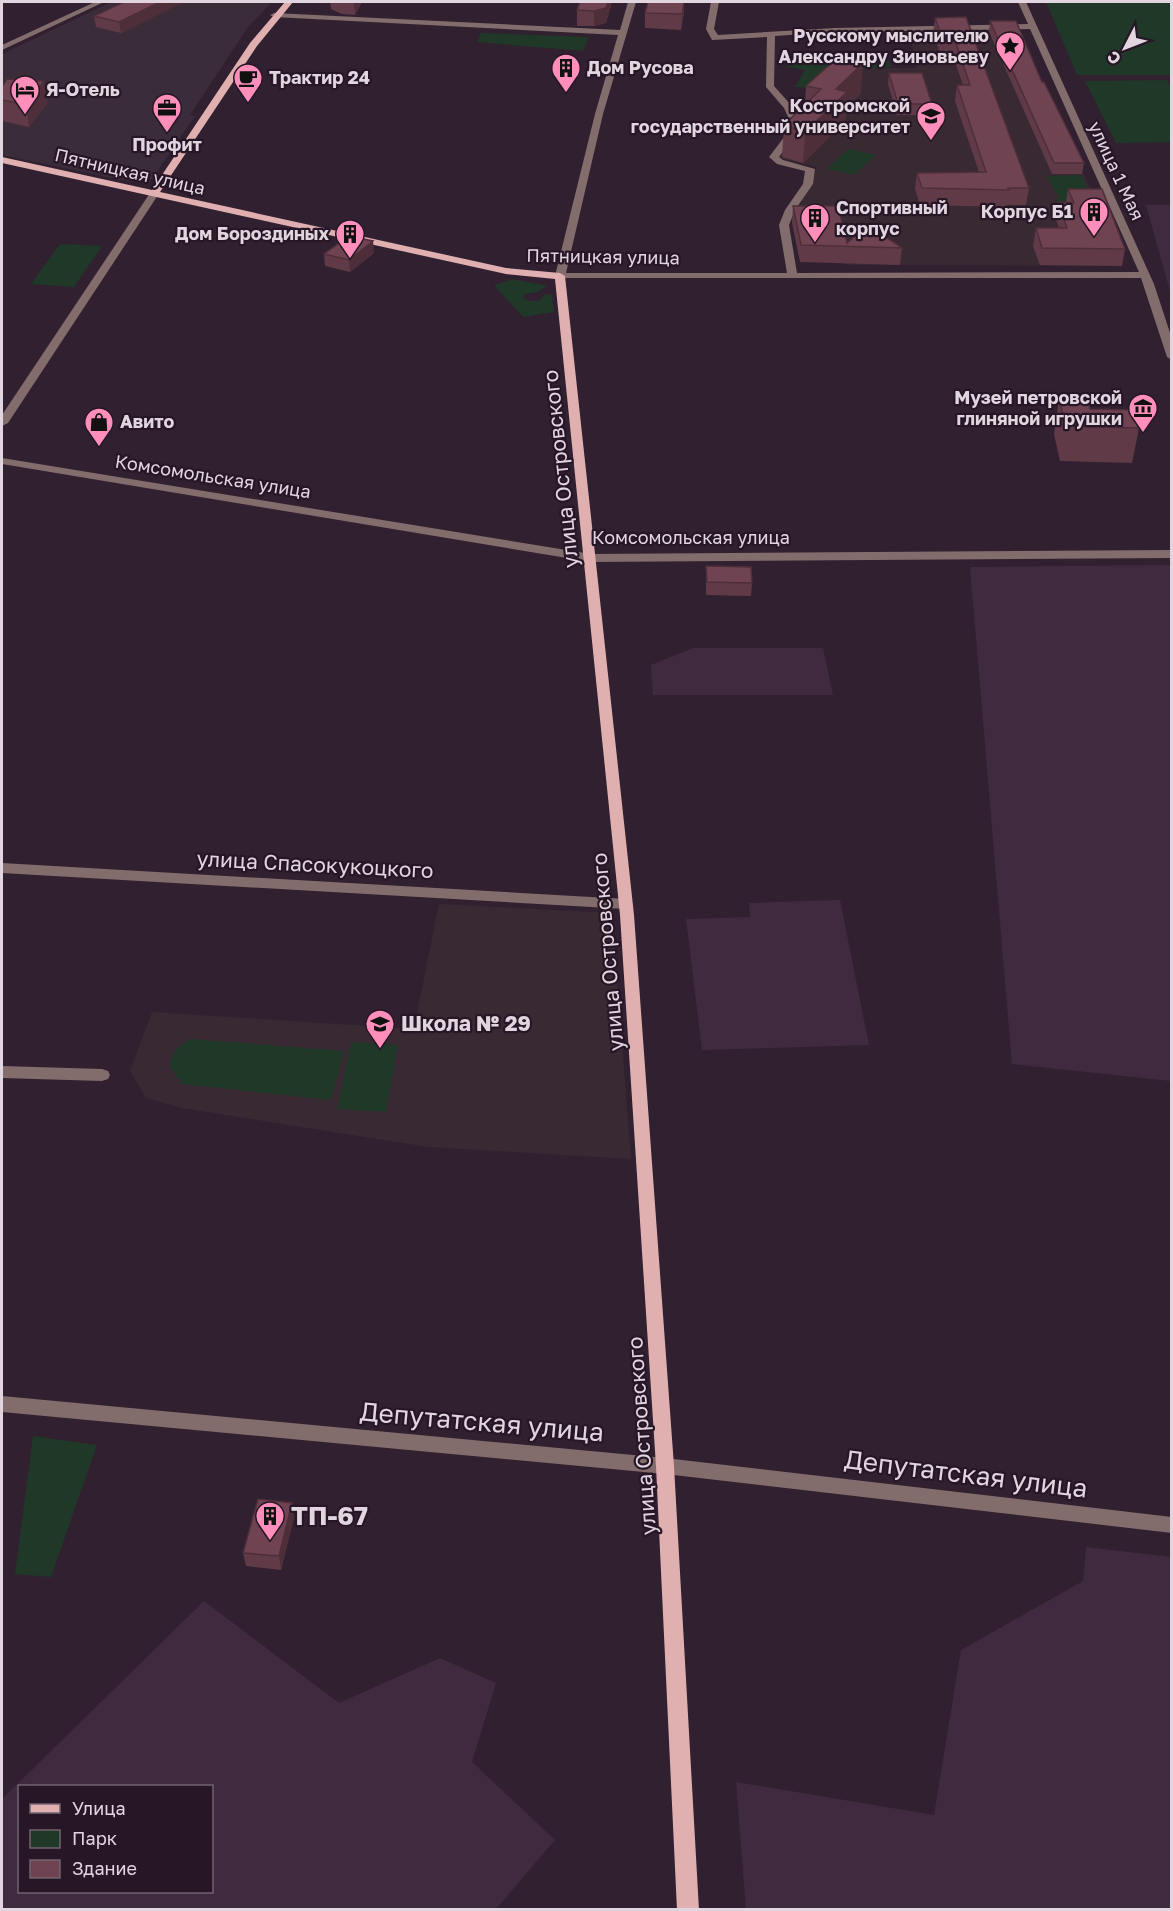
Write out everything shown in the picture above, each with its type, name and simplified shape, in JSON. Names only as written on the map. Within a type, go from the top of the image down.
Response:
[{"type":"main road","points":[[153,195],[225,88],[241,60],[274,15],[289,2]]},
{"type":"main road","name":"Пятницкая улица","points":[[3,162],[506,271],[560,276]]},
{"type":"main road","name":"улица Островского","points":[[560,276],[626,904],[665,1466],[688,1910]]},
{"type":"street","points":[[2,48],[100,2]]},
{"type":"street","name":"улица Островского","points":[[560,276],[599,114],[632,2]]},
{"type":"street","points":[[715,2],[710,29],[715,38],[771,36],[793,31],[1033,26]]},
{"type":"street","name":"улица 1 Мая","points":[[1022,2],[1145,275],[1172,357]]},
{"type":"street","points":[[274,15],[622,33]]},
{"type":"street","points":[[771,36],[770,87],[794,115],[795,129],[774,158],[780,162],[810,169],[808,184],[790,210],[784,225],[793,276]]},
{"type":"street","points":[[2,423],[153,195]]},
{"type":"street","name":"Пятницкая улица","points":[[560,276],[1145,275]]},
{"type":"street","name":"Комсомольская улица","points":[[2,461],[591,558],[1172,554]]},
{"type":"street","name":"улица Спасокукоцкого","points":[[2,868],[626,904]]},
{"type":"street","points":[[2,1072],[102,1075]]},
{"type":"street","name":"Депутатская улица","points":[[2,1404],[665,1466],[1172,1525]]},
{"type":"shaded area","points":[[111,2],[272,2],[248,27],[190,115],[195,116],[152,179],[132,182],[2,155],[2,54]]},
{"type":"shaded area","name":"Костромской государственный университет","points":[[922,30],[1014,30],[1099,206],[1122,266],[850,265],[837,262],[800,262],[792,223],[817,167],[778,158],[814,121],[826,90],[815,88],[870,68],[916,68],[910,34]]},
{"type":"shaded area","points":[[1146,205],[1171,205],[1171,295]]},
{"type":"shaded area","points":[[1171,565],[1171,1081],[1012,1064],[970,567]]},
{"type":"shaded area","points":[[693,648],[823,648],[833,695],[653,695],[651,665]]},
{"type":"shaded area","points":[[840,900],[869,1045],[702,1050],[686,919],[750,917],[749,903]]},
{"type":"shaded area","name":"Школа № 29","points":[[439,904],[612,913],[631,1159],[428,1147],[182,1108],[146,1098],[130,1071],[152,1012],[414,1029]]},
{"type":"shaded area","points":[[1086,1547],[1171,1557],[1171,1909],[746,1909],[736,1782],[934,1815],[961,1650],[1083,1581]]},
{"type":"shaded area","points":[[204,1601],[339,1703],[440,1658],[496,1683],[472,1762],[555,1840],[496,1909],[2,1909],[2,1799]]},
{"type":"green space","points":[[1046,2],[1171,2],[1171,75],[1077,75]]},
{"type":"green space","points":[[481,33],[589,37],[583,51],[477,42]]},
{"type":"green space","points":[[887,56],[891,67],[869,68],[813,88],[795,87],[805,70],[787,67],[786,62],[812,62],[815,57]]},
{"type":"green space","points":[[1167,80],[1171,88],[1171,142],[1116,143],[1085,81]]},
{"type":"green space","points":[[848,149],[876,155],[854,175],[827,169]]},
{"type":"green space","points":[[1081,175],[1096,204],[1053,204],[1059,198],[1047,176]]},
{"type":"green space","points":[[60,244],[102,246],[74,287],[31,284]]},
{"type":"green space","points":[[513,279],[547,286],[538,292],[525,294],[523,298],[529,301],[539,301],[544,295],[552,294],[554,312],[523,317],[494,285]]},
{"type":"green space","points":[[191,1039],[344,1051],[331,1100],[182,1084],[170,1067],[172,1057],[182,1044]]},
{"type":"green space","points":[[351,1042],[398,1045],[386,1112],[337,1109]]},
{"type":"green space","points":[[33,1436],[97,1445],[51,1577],[15,1574]]},
{"type":"building","points":[[124,2],[160,2],[119,22],[94,16]]},
{"type":"building","points":[[580,2],[608,2],[606,8],[594,11],[577,10]]},
{"type":"building","points":[[648,2],[684,2],[682,14],[645,13]]},
{"type":"building","points":[[966,17],[1029,188],[1008,188],[1009,190],[922,188],[917,173],[986,172],[957,85],[970,85],[955,40],[943,40],[935,18]]},
{"type":"building","points":[[990,21],[1016,21],[1042,82],[1084,163],[1054,163]]},
{"type":"building","points":[[837,58],[863,63],[836,89],[847,92],[805,132],[784,125],[821,89],[806,86]]},
{"type":"building","points":[[889,73],[922,73],[932,104],[898,104]]},
{"type":"building","points":[[7,79],[44,81],[26,105],[2,100],[2,87]]},
{"type":"building","points":[[1068,189],[1102,189],[1125,249],[1042,248],[1036,228],[1067,228],[1058,202],[1074,203]]},
{"type":"building","points":[[793,206],[838,206],[847,243],[863,229],[875,230],[902,248],[801,245]]},
{"type":"building","points":[[349,236],[373,241],[349,260],[324,254]]},
{"type":"building","points":[[1059,399],[1088,400],[1090,409],[1134,410],[1139,428],[1066,426]]},
{"type":"building","points":[[706,566],[751,567],[752,583],[707,582]]},
{"type":"building","name":"ТП-67","points":[[258,1499],[292,1503],[279,1556],[243,1553]]},
{"type":"place","name":"Русскому мыслителю Александру Зиновьеву","points":[[1010,72]]},
{"type":"place","name":"Дом Русова","points":[[566,94]]},
{"type":"place","name":"Трактир 24","points":[[248,104]]},
{"type":"place","name":"Я-Отель","points":[[25,116]]},
{"type":"place","name":"Профит","points":[[167,134]]},
{"type":"place","name":"Костромской государственный университет","points":[[931,142]]},
{"type":"place","name":"Корпус Б1","points":[[1094,238]]},
{"type":"place","name":"Спортивный корпус","points":[[815,244]]},
{"type":"place","name":"Дом Бороздиных","points":[[350,260]]},
{"type":"place","name":"Музей петровской глиняной игрушки","points":[[1143,434]]},
{"type":"place","name":"Авито","points":[[99,448]]},
{"type":"place","name":"Школа № 29","points":[[380,1050]]},
{"type":"place","name":"ТП-67","points":[[270,1542]]}]
